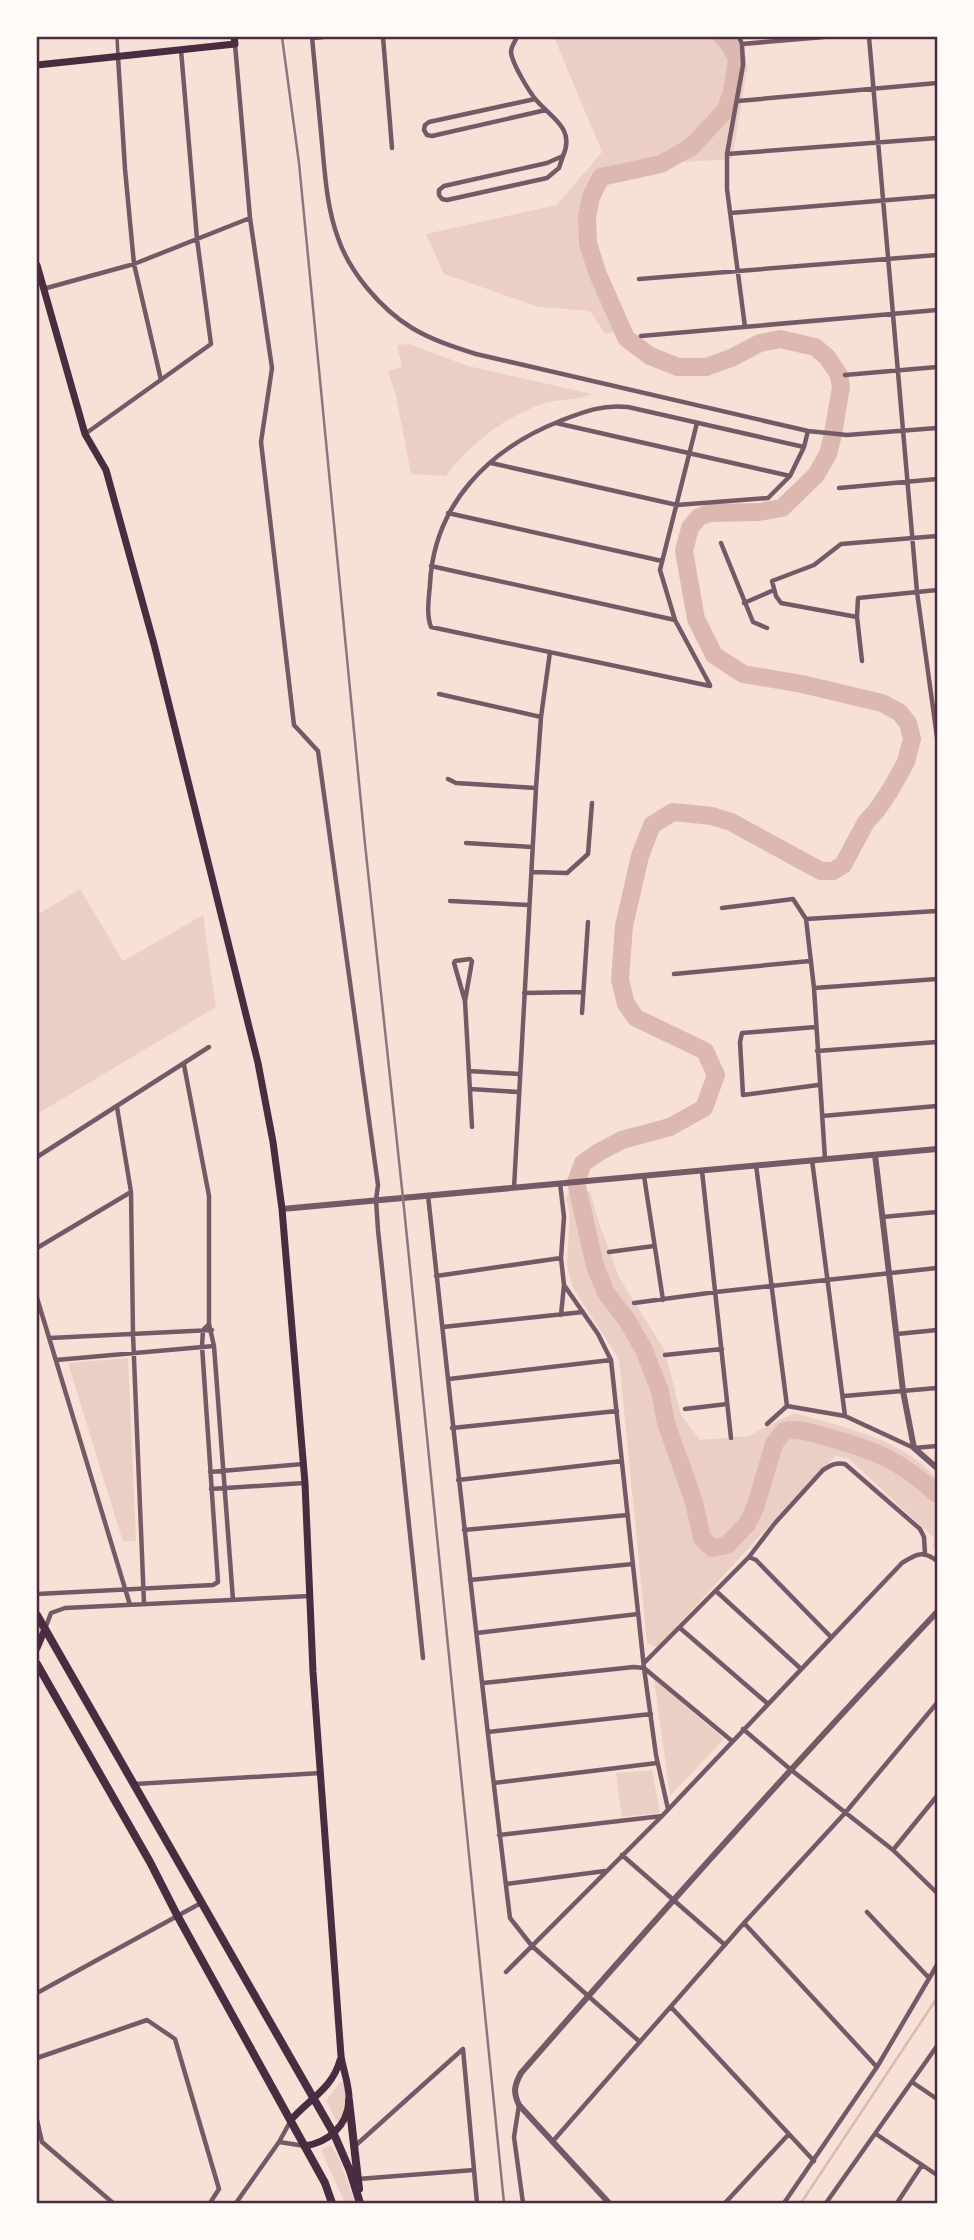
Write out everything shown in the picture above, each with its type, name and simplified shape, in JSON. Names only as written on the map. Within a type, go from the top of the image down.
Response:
[{"type":"highway","points":[[37,1615],[334,2134],[360,2203]]},
{"type":"highway","points":[[37,1664],[150,1862],[325,2183],[332,2203]]},
{"type":"highway","points":[[349,2101],[360,2203]]},
{"type":"main road","points":[[37,65],[181,50],[234,41]]},
{"type":"main road","points":[[37,264],[85,434],[106,470],[154,644],[258,1063],[273,1142],[282,1209],[305,1483],[321,1773],[341,2056],[349,2101],[343,2122],[334,2134],[322,2142],[304,2146]]},
{"type":"main road","points":[[37,1648],[45,1629]]},
{"type":"main road","points":[[291,2120],[302,2108],[314,2101],[334,2075],[341,2056]]},
{"type":"street","points":[[117,37],[134,264],[161,380]]},
{"type":"street","points":[[323,37],[312,37],[326,188],[338,239],[364,283],[398,318],[434,340],[476,354],[810,431],[848,435],[937,428]]},
{"type":"street","points":[[383,37],[392,148]]},
{"type":"street","points":[[517,37],[511,52],[513,62],[535,99],[562,125],[566,133],[567,148],[559,168],[547,178],[447,200],[442,200],[439,195],[439,190],[444,186],[547,163],[563,156]]},
{"type":"street","points":[[738,37],[742,44],[743,65],[727,154],[727,189],[745,327]]},
{"type":"street","points":[[742,44],[824,37]]},
{"type":"street","points":[[869,37],[917,592],[937,737]]},
{"type":"street","points":[[234,41],[250,218],[272,368],[261,442],[294,725],[318,751],[378,1185],[376,1200],[423,1658]]},
{"type":"street","points":[[85,434],[211,344],[197,239],[181,50]]},
{"type":"street","points":[[738,101],[937,83]]},
{"type":"street","points":[[535,99],[429,122],[424,131],[432,136],[546,110]]},
{"type":"street","points":[[727,154],[937,138]]},
{"type":"street","points":[[731,213],[937,196]]},
{"type":"street","points":[[43,289],[134,264],[250,218]]},
{"type":"street","points":[[639,279],[937,255]]},
{"type":"street","points":[[641,336],[937,310]]},
{"type":"street","points":[[845,375],[937,367]]},
{"type":"street","points":[[697,423],[660,569],[676,620],[710,686],[431,627],[431,566],[448,513],[469,484],[490,462],[518,440],[596,408],[617,405],[804,447]]},
{"type":"street","points":[[555,423],[790,476]]},
{"type":"street","points":[[490,462],[677,505],[768,498],[790,476],[810,431]]},
{"type":"street","points":[[839,488],[937,480]]},
{"type":"street","points":[[448,513],[662,561]]},
{"type":"street","points":[[857,617],[781,603],[772,581],[814,565],[841,544],[937,536]]},
{"type":"street","points":[[721,542],[753,622],[766,628]]},
{"type":"street","points":[[431,566],[676,620]]},
{"type":"street","points":[[744,603],[775,590]]},
{"type":"street","points":[[862,661],[857,617],[858,598],[937,590]]},
{"type":"street","points":[[514,1188],[532,847],[541,717],[550,652]]},
{"type":"street","points":[[929,674],[937,673]]},
{"type":"street","points":[[439,694],[541,717]]},
{"type":"street","points":[[448,779],[456,783],[536,788]]},
{"type":"street","points":[[532,872],[567,873],[588,854],[592,803]]},
{"type":"street","points":[[466,843],[532,847]]},
{"type":"street","points":[[722,908],[793,899],[806,919],[814,988],[818,1085],[825,1159]]},
{"type":"street","points":[[450,901],[529,905]]},
{"type":"street","points":[[806,919],[937,911]]},
{"type":"street","points":[[582,1013],[588,922]]},
{"type":"street","points":[[465,1001],[472,961],[470,959],[454,963],[465,1001],[472,1127]]},
{"type":"street","points":[[674,974],[810,961]]},
{"type":"street","points":[[814,988],[937,978]]},
{"type":"street","points":[[524,993],[583,992]]},
{"type":"street","points":[[816,1027],[742,1033],[740,1042],[743,1095],[818,1085]]},
{"type":"street","points":[[817,1051],[937,1042]]},
{"type":"street","points":[[37,1157],[209,1047]]},
{"type":"street","points":[[184,1065],[209,1196],[209,1324],[214,1346],[225,1470],[233,1600]]},
{"type":"street","points":[[469,1071],[519,1074]]},
{"type":"street","points":[[470,1089],[519,1092]]},
{"type":"street","points":[[822,1116],[937,1106]]},
{"type":"street","points":[[117,1108],[131,1192],[133,1334],[144,1604]]},
{"type":"street","points":[[282,1209],[937,1149]]},
{"type":"street","points":[[875,1154],[903,1391],[914,1448]]},
{"type":"street","points":[[812,1160],[845,1416]]},
{"type":"street","points":[[756,1165],[787,1406]]},
{"type":"street","points":[[702,1170],[731,1438]]},
{"type":"street","points":[[643,1176],[663,1300]]},
{"type":"street","points":[[561,1315],[564,1284],[561,1258],[564,1217],[562,1183]]},
{"type":"street","points":[[37,1248],[131,1192]]},
{"type":"street","points":[[428,1195],[452,1428],[510,1918],[532,1946],[640,2042]]},
{"type":"street","points":[[882,1217],[937,1212]]},
{"type":"street","points":[[609,1252],[654,1246]]},
{"type":"street","points":[[436,1276],[561,1258]]},
{"type":"street","points":[[634,1303],[937,1268]]},
{"type":"street","points":[[564,1284],[598,1334],[611,1360],[644,1666],[657,1763],[667,1809]]},
{"type":"street","points":[[37,1298],[130,1605]]},
{"type":"street","points":[[443,1327],[583,1312]]},
{"type":"street","points":[[37,1594],[213,1585],[218,1582],[202,1346],[202,1330],[209,1324]]},
{"type":"street","points":[[50,1338],[212,1330]]},
{"type":"street","points":[[896,1334],[937,1330]]},
{"type":"street","points":[[56,1360],[214,1346]]},
{"type":"street","points":[[665,1355],[722,1349]]},
{"type":"street","points":[[449,1379],[611,1360]]},
{"type":"street","points":[[844,1396],[937,1388]]},
{"type":"street","points":[[685,1409],[727,1404]]},
{"type":"street","points":[[787,1406],[845,1416],[914,1448],[937,1468]]},
{"type":"street","points":[[767,1424],[787,1406]]},
{"type":"street","points":[[452,1428],[617,1411]]},
{"type":"street","points":[[914,1448],[937,1446]]},
{"type":"street","points":[[458,1480],[622,1461]]},
{"type":"street","points":[[483,1683],[644,1666],[749,1557],[823,1469],[838,1463],[845,1464],[920,1529],[924,1537],[925,1554]]},
{"type":"street","points":[[210,1472],[303,1464]]},
{"type":"street","points":[[211,1489],[305,1483]]},
{"type":"street","points":[[464,1530],[628,1515]]},
{"type":"street","points":[[506,1972],[663,1815],[902,1563],[918,1553],[937,1561]]},
{"type":"street","points":[[749,1557],[756,1560],[830,1636]]},
{"type":"street","points":[[470,1580],[633,1564]]},
{"type":"street","points":[[716,1591],[800,1668]]},
{"type":"street","points":[[45,1629],[49,1616],[56,1610],[310,1596]]},
{"type":"street","points":[[609,2203],[519,2105],[513,2094],[515,2083],[672,1900],[937,1612]]},
{"type":"street","points":[[477,1633],[638,1614]]},
{"type":"street","points":[[680,1628],[767,1703]]},
{"type":"street","points":[[644,1666],[732,1741]]},
{"type":"street","points":[[553,2141],[724,1945],[845,1813],[937,1703]]},
{"type":"street","points":[[488,1732],[651,1714]]},
{"type":"street","points":[[743,1729],[892,1850],[937,1893]]},
{"type":"street","points":[[494,1783],[657,1763]]},
{"type":"street","points":[[134,1784],[321,1773]]},
{"type":"street","points":[[892,1850],[937,1797]]},
{"type":"street","points":[[499,1835],[663,1815]]},
{"type":"street","points":[[622,1856],[724,1945]]},
{"type":"street","points":[[506,1884],[607,1871]]},
{"type":"street","points":[[37,1993],[201,1903]]},
{"type":"street","points":[[867,1912],[929,1978]]},
{"type":"street","points":[[744,1923],[877,2067]]},
{"type":"street","points":[[784,2203],[877,2067],[937,1965]]},
{"type":"street","points":[[671,2007],[814,2161]]},
{"type":"street","points":[[37,2058],[147,2020],[175,2039],[219,2189],[210,2203]]},
{"type":"street","points":[[826,2203],[937,2046]]},
{"type":"street","points":[[354,2146],[463,2049],[477,2203]]},
{"type":"street","points":[[912,2082],[937,2099]]},
{"type":"street","points":[[519,2105],[514,2137],[524,2202]]},
{"type":"street","points":[[37,2120],[42,2142],[113,2203]]},
{"type":"street","points":[[236,2203],[279,2142],[291,2120]]},
{"type":"street","points":[[726,2203],[788,2134]]},
{"type":"street","points":[[876,2134],[937,2175]]},
{"type":"street","points":[[279,2142],[304,2146]]},
{"type":"street","points":[[897,2203],[922,2165]]},
{"type":"street","points":[[358,2179],[474,2170]]},
{"type":"shaded area","points":[[554,37],[715,37],[748,65],[732,159],[686,162],[637,170],[616,179],[601,193],[592,212],[593,238],[603,273],[627,329],[605,334],[590,311],[539,307],[444,274],[426,234],[557,205],[602,152]]},
{"type":"shaded area","points":[[409,344],[468,366],[592,394],[545,403],[516,415],[477,442],[446,476],[411,474],[396,396],[388,371],[402,367],[397,345]]},
{"type":"shaded area","points":[[80,889],[123,961],[203,915],[216,1007],[37,1114],[37,915]]},
{"type":"shaded area","points":[[590,1191],[619,1277],[665,1351],[681,1415],[700,1440],[748,1436],[794,1413],[852,1429],[890,1444],[923,1465],[937,1479],[937,1553],[932,1547],[934,1538],[849,1459],[836,1456],[805,1486],[660,1645],[656,1647],[647,1643],[619,1359],[573,1288],[567,1265],[570,1214],[566,1199],[568,1193]]},
{"type":"shaded area","points":[[128,1358],[136,1541],[123,1542],[68,1363]]},
{"type":"shaded area","points":[[654,1679],[724,1739],[670,1796]]},
{"type":"shaded area","points":[[652,1770],[660,1813],[622,1817],[616,1773]]},
{"type":"shaded area","points":[[343,2082],[346,2103],[337,2122],[326,2101],[339,2083]]},
{"type":"shaded area","points":[[331,2145],[340,2161],[355,2203],[345,2203],[321,2150]]},
{"type":"waterway","points":[[722,37],[730,45],[737,59],[732,92],[725,111],[691,147],[661,164],[601,177],[591,197],[587,217],[588,243],[597,272],[626,338],[650,356],[678,367],[706,367],[760,343],[780,339],[815,347],[827,357],[839,375],[841,387],[833,434],[828,454],[816,475],[782,508],[759,512],[710,513],[699,517],[690,528],[684,551],[696,619],[714,655],[743,674],[802,684],[882,703],[899,712],[908,723],[912,739],[906,762],[891,789],[866,822],[843,865],[833,871],[821,871],[731,822],[712,816],[673,812],[652,825],[640,856],[624,926],[620,980],[626,1004],[636,1018],[705,1051],[716,1075],[704,1108],[670,1127],[622,1140],[599,1152],[583,1163],[576,1182],[595,1266],[606,1293],[627,1320],[644,1350],[660,1391],[666,1423],[694,1502],[702,1538],[712,1548],[727,1545],[747,1524],[756,1505],[774,1444],[784,1431],[806,1431],[873,1452],[898,1464],[937,1494]]},
{"type":"waterway","points":[[801,2203],[937,1998]]},
{"type":"railway","points":[[282,37],[299,163],[365,844],[504,2203]]}]
